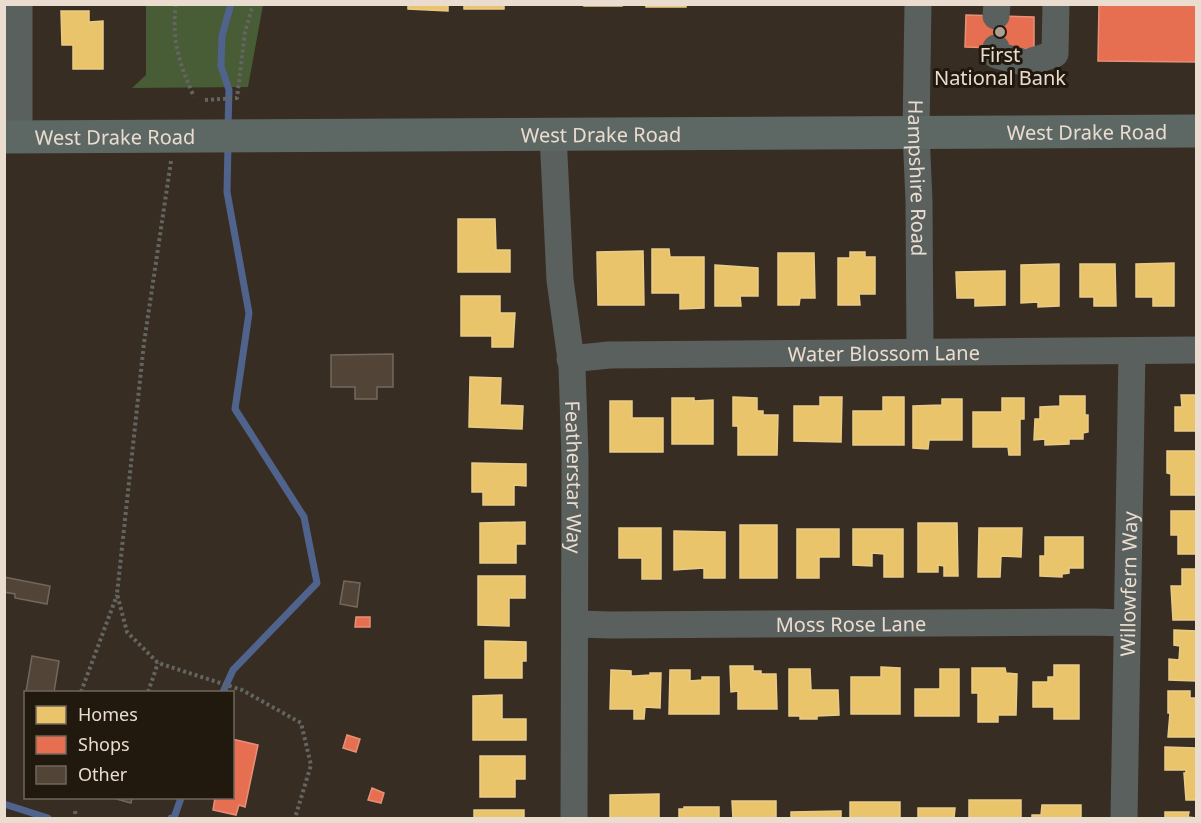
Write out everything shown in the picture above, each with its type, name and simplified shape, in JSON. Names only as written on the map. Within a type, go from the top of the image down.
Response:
[{"type":"main road","name":"West Drake Road","points":[[12,137],[1197,131]]},
{"type":"street","points":[[12,137],[18,4]]},
{"type":"street","name":"Hampshire Road","points":[[918,4],[916,132],[920,201],[920,351]]},
{"type":"street","points":[[996,48],[996,55],[1026,63],[1055,54],[1056,4]]},
{"type":"street","name":"Featherstar Way","points":[[553,134],[560,280],[570,358],[575,458],[574,819]]},
{"type":"street","name":"Water Blossom Lane","points":[[570,358],[609,355],[920,351],[1197,350]]},
{"type":"street","name":"Willowfern Way","points":[[1124,819],[1132,351]]},
{"type":"street","name":"Moss Rose Lane","points":[[575,624],[1127,623]]},
{"type":"path","points":[[176,4],[173,24],[178,59],[194,97]]},
{"type":"path","points":[[205,100],[237,98],[245,32],[253,4]]},
{"type":"path","points":[[82,691],[117,594],[144,343],[187,136]]},
{"type":"path","points":[[117,594],[127,632],[158,663],[242,690],[301,723],[311,765],[295,819]]},
{"type":"path","points":[[149,691],[158,663]]},
{"type":"path","points":[[75,811],[76,819]]},
{"type":"green space","points":[[146,5],[263,5],[248,87],[132,88],[146,75]]},
{"type":"building: Homes","points":[[408,4],[448,4],[448,11],[408,9]]},
{"type":"building: Homes","points":[[464,4],[504,4],[504,9],[464,9]]},
{"type":"building: Homes","points":[[584,4],[622,4],[622,6],[584,6]]},
{"type":"building: Homes","points":[[646,4],[686,4],[686,7],[646,7]]},
{"type":"building: Homes","points":[[61,11],[89,11],[89,22],[103,21],[103,69],[73,69],[73,45],[62,45]]},
{"type":"building: Homes","points":[[458,219],[495,219],[496,250],[510,250],[510,272],[458,272]]},
{"type":"building: Homes","points":[[652,249],[669,249],[670,257],[704,257],[704,308],[680,309],[680,293],[652,293]]},
{"type":"building: Homes","points":[[643,251],[644,305],[598,305],[597,252]]},
{"type":"building: Homes","points":[[850,252],[865,252],[865,257],[875,257],[875,294],[859,294],[860,305],[838,305],[838,258],[850,258]]},
{"type":"building: Homes","points":[[778,253],[814,253],[815,298],[800,298],[799,305],[778,305]]},
{"type":"building: Homes","points":[[1174,263],[1174,306],[1153,306],[1153,297],[1136,297],[1136,264]]},
{"type":"building: Homes","points":[[1059,264],[1059,306],[1038,307],[1038,302],[1021,303],[1021,265]]},
{"type":"building: Homes","points":[[1080,264],[1115,264],[1116,306],[1094,306],[1094,297],[1080,297]]},
{"type":"building: Homes","points":[[715,265],[758,268],[758,296],[740,296],[741,306],[715,306]]},
{"type":"building: Homes","points":[[1005,271],[1005,305],[975,306],[975,298],[957,298],[956,272]]},
{"type":"building: Homes","points":[[461,296],[500,296],[500,313],[515,313],[513,347],[492,347],[492,336],[461,336]]},
{"type":"building: Homes","points":[[470,377],[501,378],[500,405],[523,406],[522,429],[469,427]]},
{"type":"building: Homes","points":[[1181,395],[1196,395],[1196,431],[1175,431],[1175,407],[1182,407]]},
{"type":"building: Homes","points":[[1060,396],[1085,396],[1088,432],[1083,433],[1083,439],[1069,439],[1069,444],[1045,445],[1045,439],[1034,440],[1035,419],[1040,419],[1040,407],[1060,406]]},
{"type":"building: Homes","points":[[733,397],[757,398],[757,411],[763,411],[763,415],[778,415],[777,455],[738,455],[738,426],[733,426]]},
{"type":"building: Homes","points":[[820,397],[842,397],[841,442],[794,441],[794,406],[820,406]]},
{"type":"building: Homes","points":[[883,397],[904,397],[904,445],[853,445],[853,411],[883,411]]},
{"type":"building: Homes","points":[[672,398],[694,398],[694,401],[713,400],[713,444],[672,444]]},
{"type":"building: Homes","points":[[1002,398],[1024,398],[1024,419],[1020,419],[1020,455],[1009,455],[1008,447],[973,447],[973,412],[1002,412]]},
{"type":"building: Homes","points":[[942,399],[962,399],[962,440],[929,440],[928,449],[913,448],[913,406],[942,405]]},
{"type":"building: Homes","points":[[610,401],[632,401],[632,418],[663,418],[663,452],[610,452]]},
{"type":"building: Homes","points":[[1167,451],[1196,451],[1196,495],[1171,495],[1171,474],[1167,473]]},
{"type":"building: Homes","points":[[472,463],[526,464],[526,486],[514,485],[514,505],[483,505],[483,492],[472,492]]},
{"type":"building: Homes","points":[[1171,511],[1196,511],[1196,554],[1178,554],[1178,535],[1171,535]]},
{"type":"building: Homes","points":[[525,522],[525,544],[516,544],[516,563],[480,563],[480,523]]},
{"type":"building: Homes","points":[[918,523],[957,523],[958,576],[944,576],[944,566],[938,565],[938,572],[918,572]]},
{"type":"building: Homes","points":[[740,525],[777,525],[777,578],[740,578]]},
{"type":"building: Homes","points":[[619,528],[661,528],[661,579],[642,579],[642,558],[619,558]]},
{"type":"building: Homes","points":[[979,528],[1022,528],[1021,557],[1001,556],[1000,577],[978,577]]},
{"type":"building: Homes","points":[[797,529],[839,529],[839,557],[819,557],[819,578],[797,578]]},
{"type":"building: Homes","points":[[853,529],[903,529],[903,577],[884,577],[884,554],[872,553],[872,566],[853,565]]},
{"type":"building: Homes","points":[[674,531],[725,532],[725,578],[704,578],[704,568],[674,570]]},
{"type":"building: Homes","points":[[1045,537],[1083,537],[1083,568],[1069,568],[1069,573],[1062,574],[1062,577],[1040,576],[1040,556],[1045,556]]},
{"type":"building: Homes","points":[[1182,569],[1196,569],[1196,620],[1173,620],[1171,586],[1182,586]]},
{"type":"building: Homes","points":[[478,576],[525,576],[525,598],[509,598],[509,626],[478,625]]},
{"type":"building: Homes","points":[[1174,630],[1196,631],[1196,681],[1169,680],[1169,659],[1179,660],[1180,646],[1174,645]]},
{"type":"building: Homes","points":[[485,641],[526,642],[526,661],[522,661],[522,678],[485,678]]},
{"type":"building: Homes","points":[[1054,665],[1079,665],[1079,719],[1054,719],[1054,707],[1033,707],[1033,682],[1048,682],[1048,677],[1054,677]]},
{"type":"building: Homes","points":[[730,666],[753,666],[753,671],[761,671],[761,674],[776,674],[777,709],[738,709],[738,691],[731,692]]},
{"type":"building: Homes","points":[[881,667],[900,668],[900,714],[851,714],[851,677],[881,677]]},
{"type":"building: Homes","points":[[972,668],[1005,668],[1006,673],[1017,674],[1016,715],[998,715],[998,722],[978,722],[978,693],[972,693]]},
{"type":"building: Homes","points":[[789,669],[810,669],[811,690],[838,690],[839,715],[817,716],[817,719],[800,719],[800,716],[789,716]]},
{"type":"building: Homes","points":[[940,669],[959,669],[959,716],[915,716],[915,689],[940,689]]},
{"type":"building: Homes","points":[[611,670],[631,671],[631,676],[661,673],[660,708],[645,707],[644,719],[634,719],[634,709],[610,709]]},
{"type":"building: Homes","points":[[670,670],[690,670],[690,681],[702,680],[702,677],[719,677],[719,714],[669,714]]},
{"type":"building: Homes","points":[[1168,691],[1190,691],[1190,698],[1196,698],[1196,737],[1168,737],[1170,713],[1168,713]]},
{"type":"building: Homes","points":[[502,695],[502,719],[526,719],[526,740],[473,740],[473,696]]},
{"type":"building: Homes","points":[[1165,747],[1196,748],[1196,800],[1186,800],[1184,773],[1186,770],[1165,770]]},
{"type":"building: Homes","points":[[480,756],[525,756],[525,779],[515,779],[515,797],[480,797]]},
{"type":"building: Homes","points":[[659,794],[659,818],[610,818],[610,795]]},
{"type":"building: Homes","points":[[969,800],[1021,800],[1021,818],[969,818]]},
{"type":"building: Homes","points":[[732,801],[776,801],[776,818],[733,818]]},
{"type":"building: Homes","points":[[850,802],[900,802],[900,818],[850,818]]},
{"type":"building: Homes","points":[[1042,805],[1081,805],[1081,818],[1032,818],[1032,815],[1041,815]]},
{"type":"building: Homes","points":[[684,807],[719,807],[719,818],[679,818],[679,809],[684,809]]},
{"type":"building: Homes","points":[[918,808],[955,808],[954,818],[918,818]]},
{"type":"building: Homes","points":[[474,810],[524,810],[524,818],[474,818]]},
{"type":"building: Homes","points":[[841,811],[841,818],[791,818],[791,812]]},
{"type":"building: Homes","points":[[1165,812],[1189,812],[1188,817],[1196,818],[1165,818]]},
{"type":"building: Shops","points":[[1099,4],[1196,4],[1196,62],[1098,61]]},
{"type":"building: Shops","name":"First National Bank","points":[[966,15],[1034,17],[1034,49],[965,47]]},
{"type":"building: Shops","points":[[356,617],[370,617],[370,627],[355,627]]},
{"type":"building: Shops","points":[[347,735],[360,739],[356,752],[343,748]]},
{"type":"building: Shops","points":[[234,739],[258,745],[245,807],[239,805],[236,815],[213,810],[215,799],[234,799]]},
{"type":"building: Shops","points":[[372,788],[384,793],[381,803],[368,800]]},
{"type":"building: Other","points":[[393,354],[393,387],[377,387],[377,399],[355,399],[355,387],[331,387],[331,355]]},
{"type":"building: Other","points":[[4,577],[50,586],[47,604],[15,598],[15,594],[4,592]]},
{"type":"building: Other","points":[[344,581],[360,583],[357,607],[340,604]]},
{"type":"building: Other","points":[[32,656],[59,661],[54,691],[26,691]]},
{"type":"building: Other","points":[[117,799],[132,799],[131,803]]},
{"type":"waterway","points":[[228,128],[229,90],[221,66],[222,36],[231,4]]},
{"type":"waterway","points":[[223,691],[233,670],[317,583],[304,517],[235,409],[249,313],[227,192],[228,145]]},
{"type":"waterway","points":[[171,818],[174,818],[181,799]]},
{"type":"waterway","points":[[4,804],[48,818]]},
{"type":"place","name":"First National Bank","points":[[1000,32]]}]
